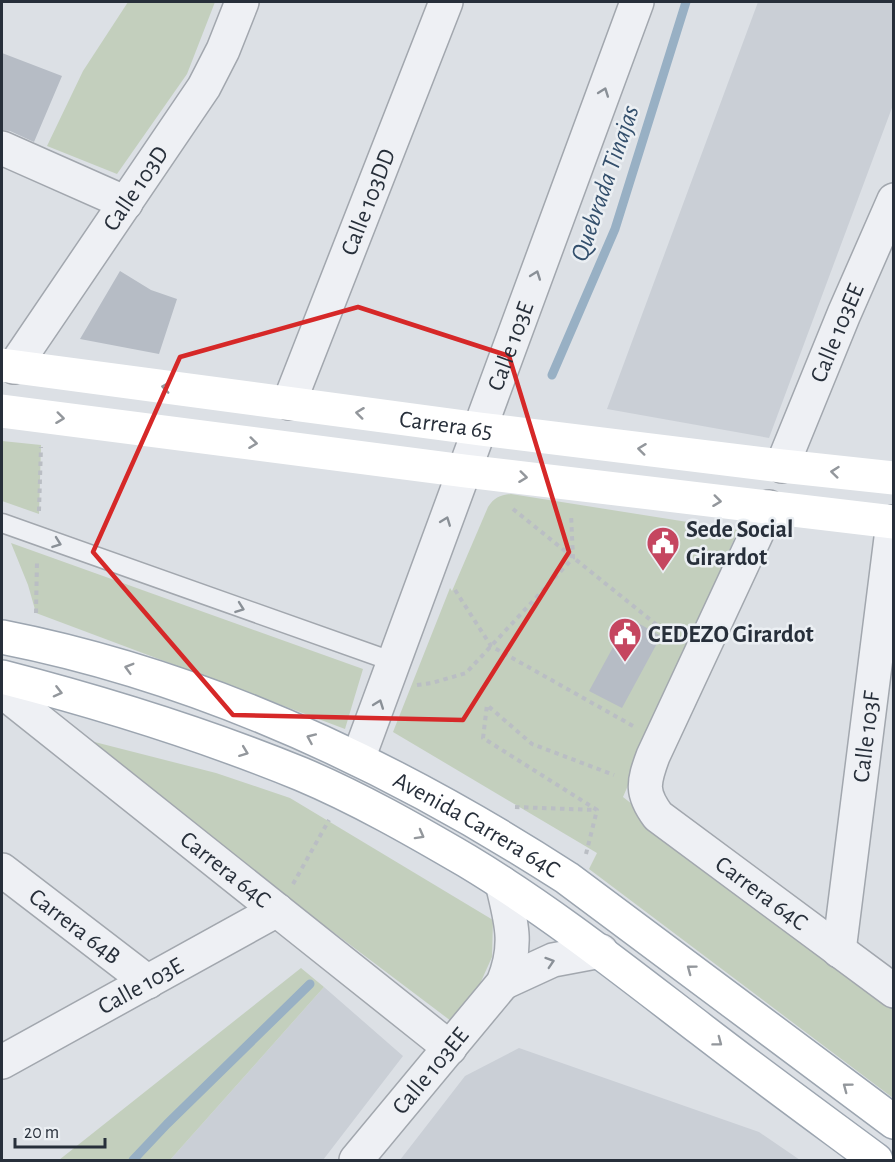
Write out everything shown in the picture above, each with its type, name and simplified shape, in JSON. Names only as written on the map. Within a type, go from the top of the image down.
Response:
[{"type":"main road","name":"Carrera 65","points":[[8,366],[480,429],[894,478]]},
{"type":"main road","name":"Carrera 65","points":[[2,411],[465,471],[893,522]]},
{"type":"main road","name":"Avenida Carrera 64C","points":[[2,637],[91,657],[208,694],[358,759],[512,842],[567,878],[894,1122]]},
{"type":"main road","name":"Avenida Carrera 64C","points":[[2,677],[157,721],[303,775],[417,833],[502,883],[601,951],[876,1161]]},
{"type":"street","name":"Calle 103D","points":[[8,366],[126,203],[204,87],[223,50],[242,2]]},
{"type":"street","name":"Calle 103DD","points":[[290,403],[446,2]]},
{"type":"street","name":"Calle 103E","points":[[358,759],[637,2]]},
{"type":"street","points":[[2,148],[126,203]]},
{"type":"street","name":"Calle 103EE","points":[[782,466],[844,314],[894,200]]},
{"type":"street","points":[[644,786],[660,741],[769,507]]},
{"type":"street","name":"Calle 103F","points":[[839,951],[893,522]]},
{"type":"street","name":"Carrera 64C","points":[[2,691],[450,1048]]},
{"type":"street","name":"Carrera 64C","points":[[644,786],[648,802],[658,816],[894,991]]},
{"type":"street","name":"Carrera 64B","points":[[2,870],[148,982]]},
{"type":"street","name":"Calle 103EE","points":[[356,1161],[503,982],[509,968],[513,944],[502,883]]},
{"type":"street","name":"Calle 103E","points":[[2,1062],[277,910]]},
{"type":"street","name":"Calle 103EE","points":[[503,982],[553,960],[601,951]]},
{"type":"lane","points":[[2,523],[389,676]]},
{"type":"path","points":[[508,505],[699,658]]},
{"type":"path","points":[[389,676],[432,683],[466,672],[573,558],[571,505]]},
{"type":"path","points":[[433,557],[491,646],[660,741]]},
{"type":"path","points":[[597,810],[483,738],[487,705],[532,744],[644,786]]},
{"type":"path","points":[[277,910],[344,795]]},
{"type":"path","points":[[514,807],[597,810]]},
{"type":"path","points":[[585,858],[597,810]]},
{"type":"highlighted area","points":[[358,307],[509,356],[569,552],[463,720],[233,715],[93,552],[180,357]]},
{"type":"shaded area","points":[[758,2],[894,2],[893,105],[769,438],[607,409]]},
{"type":"shaded area","points":[[324,987],[403,1056],[323,1160],[170,1160]]},
{"type":"shaded area","points":[[519,1048],[759,1132],[800,1160],[400,1160],[465,1076]]},
{"type":"green space","points":[[128,2],[215,2],[187,74],[117,174],[47,146],[83,71]]},
{"type":"green space","points":[[2,441],[41,445],[39,514],[2,501]]},
{"type":"green space","points":[[511,494],[738,530],[623,797],[893,1008],[893,1098],[589,869],[597,853],[393,732],[450,588],[452,591],[488,507],[498,498]]},
{"type":"green space","points":[[11,543],[363,669],[345,729],[36,613],[28,585]]},
{"type":"green space","points":[[75,737],[216,773],[290,798],[493,920],[492,957],[479,986],[451,1021]]},
{"type":"green space","points":[[301,968],[324,987],[170,1160],[59,1160]]},
{"type":"building","points":[[2,53],[62,76],[34,142],[10,131],[2,130]]},
{"type":"building","points":[[120,271],[151,290],[177,299],[159,354],[80,339]]},
{"type":"building","name":"CEDEZO Girardot","points":[[629,618],[661,636],[622,708],[589,691]]},
{"type":"waterway","name":"Quebrada Tinajas","points":[[552,375],[615,229],[686,2]]},
{"type":"waterway","name":"Quebrada Tinajas","points":[[133,1160],[310,984]]},
{"type":"place","name":"Sede Social Girardot","points":[[663,572]]},
{"type":"place","name":"CEDEZO Girardot","points":[[625,663]]}]
